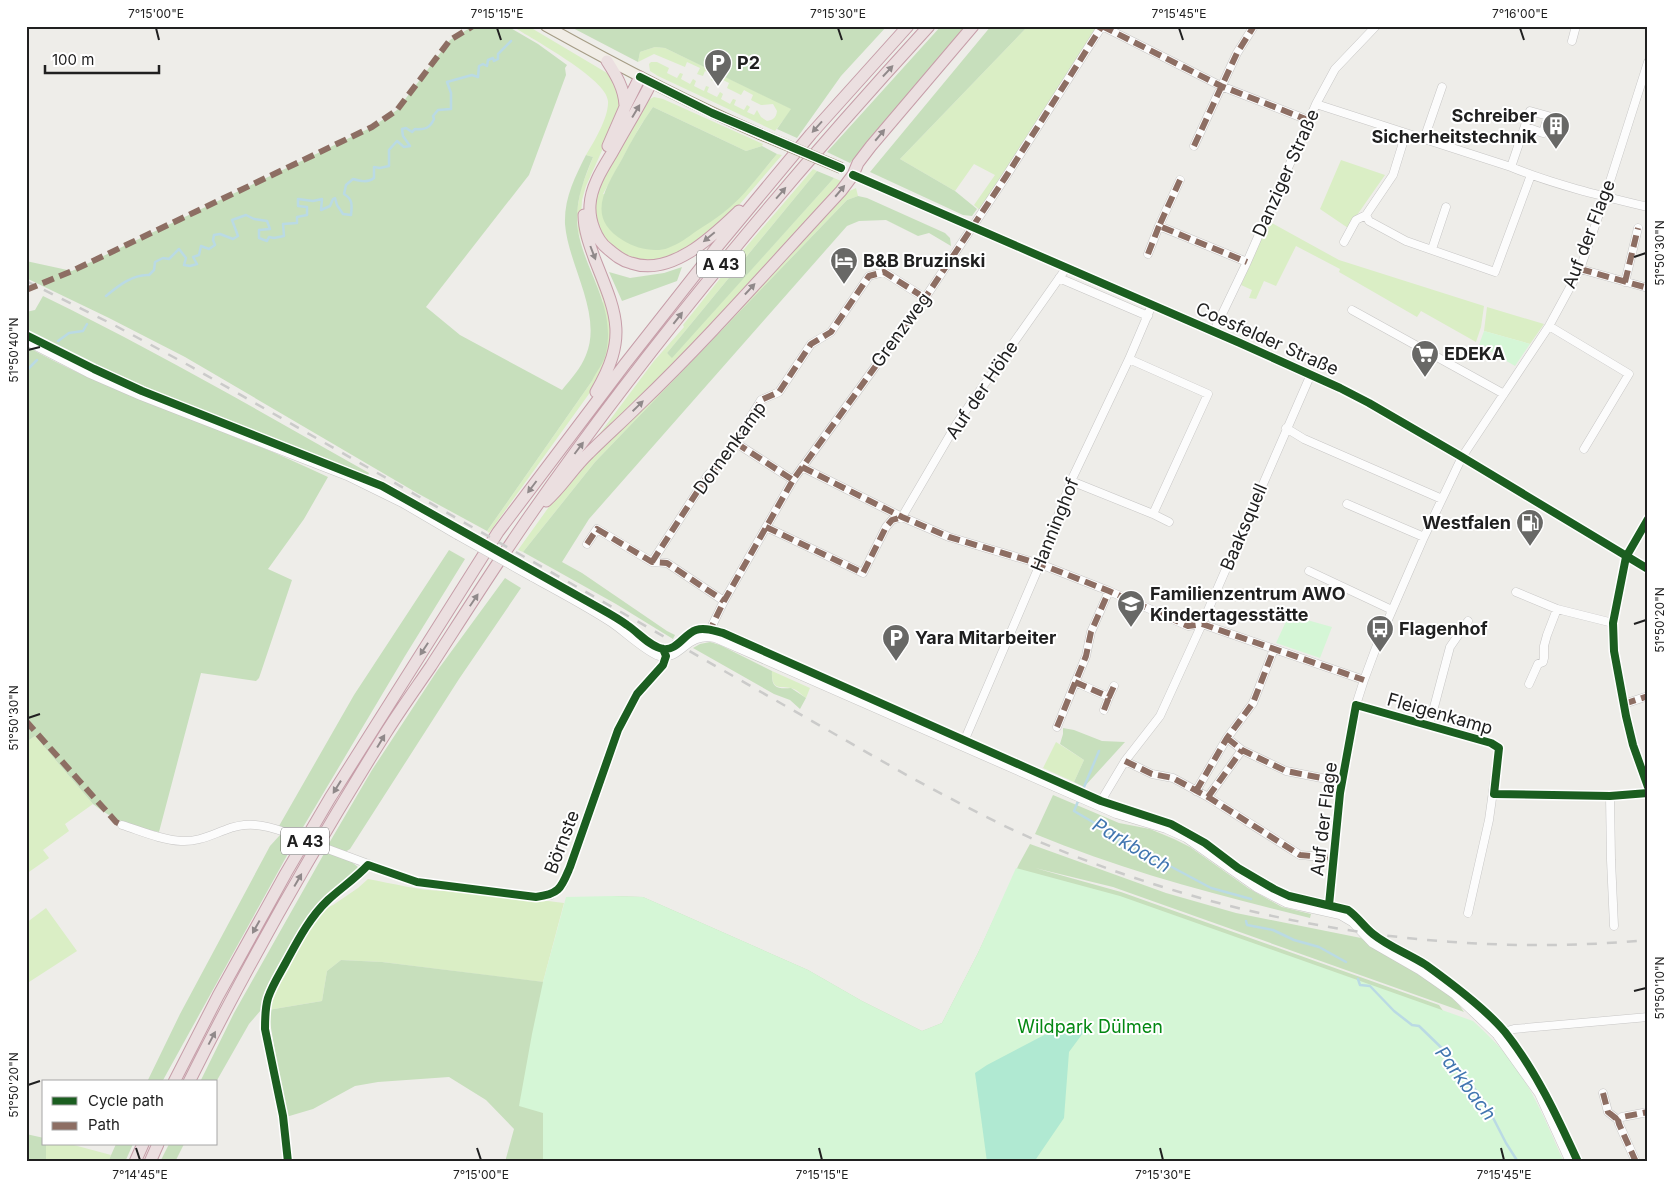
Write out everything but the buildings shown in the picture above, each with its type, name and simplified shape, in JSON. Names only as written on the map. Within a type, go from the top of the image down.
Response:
[{"type":"highway","name":"A 43","points":[[175,1080],[232,971],[330,798],[498,532],[671,305],[782,167],[908,26]]},
{"type":"highway","name":"A 43","points":[[190,1080],[268,933],[346,798],[394,720],[530,515],[614,400],[710,278],[853,110],[929,26]]},
{"type":"highway","points":[[530,515],[558,491],[563,482],[587,454],[687,357],[841,191],[871,146],[973,26]]},
{"type":"highway","points":[[607,61],[622,87],[625,107]]},
{"type":"highway","points":[[572,434],[603,380],[614,354],[617,326],[611,298],[590,246],[584,220],[585,204],[590,185],[640,78]]},
{"type":"highway","points":[[652,83],[593,189],[590,206],[595,232],[605,247],[618,258],[631,264],[644,266],[670,262],[684,256],[697,248],[729,220],[782,167]]},
{"type":"highway","points":[[134,1162],[142,1146]]},
{"type":"highway","points":[[150,1162],[157,1146]]},
{"type":"main road","name":"Coesfelder Straße","points":[[546,26],[607,61],[712,113],[853,174]]},
{"type":"street","points":[[1102,26],[1221,86],[1308,120]]},
{"type":"street","name":"Grenzweg","points":[[707,636],[724,601],[793,480],[925,298],[1102,26]]},
{"type":"street","points":[[1194,146],[1237,53],[1254,26]]},
{"type":"street","name":"Danziger Straße","points":[[1214,331],[1247,262],[1316,104],[1335,69],[1376,26]]},
{"type":"street","points":[[1572,41],[1576,26]]},
{"type":"street","name":"Auf der Flage","points":[[1328,912],[1342,782],[1356,705],[1364,680],[1424,537],[1462,457],[1549,326],[1580,269],[1648,62]]},
{"type":"street","points":[[1424,139],[1442,87]]},
{"type":"street","points":[[1316,104],[1531,175],[1605,197],[1648,207]]},
{"type":"street","points":[[1511,167],[1526,127]]},
{"type":"street","points":[[1344,242],[1356,220],[1366,215],[1393,175],[1406,133]]},
{"type":"street","name":"Coesfelder Straße","points":[[853,174],[1311,374],[1369,403],[1648,569]]},
{"type":"street","points":[[1366,215],[1369,221],[1406,241],[1495,272],[1531,175]]},
{"type":"street","points":[[1148,254],[1180,180]]},
{"type":"street","points":[[1432,249],[1446,207]]},
{"type":"street","points":[[1159,226],[1247,262]]},
{"type":"street","points":[[1625,282],[1638,228]]},
{"type":"street","name":"Auf der Höhe","points":[[766,527],[863,574],[886,527],[892,520],[902,516],[958,423],[1067,267]]},
{"type":"street","points":[[1580,269],[1648,288]]},
{"type":"street","name":"Dornenkamp","points":[[652,562],[708,475],[726,457],[736,443],[761,400],[779,392],[811,344],[831,332],[868,276],[884,272],[925,298]]},
{"type":"street","points":[[1059,278],[1148,316]]},
{"type":"street","name":"Hanninghof","points":[[962,746],[1040,564],[1072,480],[1129,359],[1152,305]]},
{"type":"street","points":[[1352,310],[1504,394]]},
{"type":"street","points":[[1549,326],[1629,374],[1584,449]]},
{"type":"street","points":[[26,341],[88,373],[141,396],[347,476],[397,500],[606,619],[653,653],[666,656],[676,654],[690,641],[700,637],[707,636],[724,642],[1116,814],[1166,828],[1256,888],[1286,903],[1346,918],[1372,943],[1419,970],[1454,995],[1496,1034],[1539,1094],[1570,1162]]},
{"type":"street","points":[[1129,359],[1208,394],[1153,514]]},
{"type":"street","name":"Baaksquell","points":[[1098,806],[1125,761],[1160,716],[1311,374]]},
{"type":"street","points":[[1286,428],[1304,439],[1442,499]]},
{"type":"street","points":[[736,443],[793,480]]},
{"type":"street","points":[[802,467],[949,537],[1040,564],[1109,591],[1188,626],[1202,624],[1364,680]]},
{"type":"street","points":[[1072,480],[1170,522]]},
{"type":"street","points":[[1347,504],[1424,537]]},
{"type":"street","points":[[1648,519],[1626,556],[1613,623],[1614,651],[1624,704],[1633,745],[1648,787]]},
{"type":"street","points":[[587,544],[597,529],[652,562],[667,563],[724,601]]},
{"type":"street","points":[[1309,571],[1392,610]]},
{"type":"street","points":[[1057,726],[1086,656],[1090,632],[1109,591]]},
{"type":"street","points":[[1516,592],[1557,609],[1613,623]]},
{"type":"street","points":[[1529,684],[1538,664],[1543,662],[1546,635],[1557,609]]},
{"type":"street","name":"Fleigenkamp","points":[[1429,726],[1450,647],[1468,621]]},
{"type":"street","points":[[1196,791],[1227,738],[1253,703],[1274,648]]},
{"type":"street","name":"Börnste","points":[[122,824],[153,836],[182,842],[206,838],[227,829],[245,825],[267,826],[417,882],[522,896],[551,895],[563,885],[618,730],[637,694],[663,665],[666,656]]},
{"type":"street","points":[[1076,682],[1109,697]]},
{"type":"street","points":[[1104,710],[1114,686]]},
{"type":"street","points":[[1624,704],[1648,696]]},
{"type":"street","name":"Fleigenkamp","points":[[1356,705],[1491,743],[1499,748],[1494,794],[1476,883],[1468,912]]},
{"type":"street","points":[[1227,738],[1242,750],[1286,771],[1342,782]]},
{"type":"street","points":[[1208,797],[1242,750]]},
{"type":"street","points":[[1125,761],[1152,774],[1173,778],[1208,797],[1300,855],[1334,858]]},
{"type":"street","points":[[1494,794],[1610,796],[1648,793]]},
{"type":"street","points":[[1610,796],[1614,926]]},
{"type":"street","points":[[1496,1034],[1514,1030],[1648,1017]]},
{"type":"street","points":[[1603,1093],[1608,1112],[1618,1120],[1636,1162]]},
{"type":"street","points":[[1618,1120],[1622,1117],[1648,1112]]},
{"type":"green space","points":[[473,26],[507,26],[538,44],[567,65],[565,68],[566,75],[529,175],[426,307],[460,335],[562,390],[576,373],[586,355],[590,339],[588,306],[567,240],[565,224],[568,197],[586,155],[593,157],[578,202],[578,231],[587,262],[604,305],[608,336],[605,357],[592,381],[487,531],[417,493],[185,357],[26,278],[26,261],[72,271],[372,127],[397,110],[450,40]]},
{"type":"green space","points":[[512,26],[528,26],[607,73],[614,80],[621,102],[609,135],[586,186],[582,200],[581,217],[610,310],[610,352],[599,380],[489,533],[487,531],[592,381],[603,301],[578,231],[577,210],[581,188],[593,157],[586,155],[604,122],[608,101],[604,92],[582,71]]},
{"type":"green space","points":[[569,26],[887,26],[841,76],[797,138],[777,129],[791,109],[665,48],[655,47],[640,52],[638,62]]},
{"type":"green space","points":[[941,26],[967,26],[850,163],[827,152]]},
{"type":"green space","points":[[991,26],[1028,26],[900,159],[955,191],[977,209],[972,216],[963,215],[870,172]]},
{"type":"green space","points":[[1028,26],[1102,26],[982,212],[974,205],[995,175],[974,164],[955,191],[900,159]]},
{"type":"green space","points":[[655,47],[665,48],[792,109],[775,131],[658,76],[650,71],[649,64],[657,62],[669,68],[667,73],[677,78],[680,73],[683,74],[681,79],[690,84],[693,79],[696,81],[694,86],[704,91],[706,86],[709,87],[707,92],[717,97],[720,92],[723,94],[721,99],[730,104],[733,99],[736,100],[734,105],[744,110],[747,105],[750,107],[747,112],[754,115],[757,110],[761,117],[767,121],[773,119],[776,115],[777,111],[773,104],[761,105],[751,100],[753,95],[744,90],[741,95],[727,88],[729,83],[719,78],[717,83],[711,80],[713,75],[705,71],[703,76],[697,74],[700,68],[687,62],[685,67],[654,54],[638,62],[640,52]]},
{"type":"green space","points":[[654,97],[663,99],[763,144],[746,151],[653,107],[639,128],[603,194],[724,212],[751,185],[777,154],[782,155],[740,204],[716,227],[689,249],[651,263],[628,258],[607,244],[595,224],[596,189],[648,100]]},
{"type":"green space","points":[[653,107],[746,151],[762,146],[777,154],[731,207],[680,242],[668,248],[657,250],[639,248],[624,241],[612,232],[605,223],[602,213],[602,203],[610,181],[636,133]]},
{"type":"green space","points":[[1341,160],[1385,175],[1348,228],[1320,209]]},
{"type":"green space","points":[[813,169],[817,171],[667,353],[672,357],[834,178],[841,181],[659,382],[595,440],[654,361],[684,327],[683,325],[734,261]]},
{"type":"green space","points":[[817,171],[834,178],[672,358],[667,353]]},
{"type":"green space","points":[[856,188],[858,196],[847,200],[595,462],[523,552],[518,550],[566,483],[845,193]]},
{"type":"green space","points":[[858,196],[867,198],[945,233],[950,238],[951,246],[929,233],[918,236],[886,220],[859,221],[847,226],[589,519],[562,562],[582,573],[675,635],[673,639],[616,604],[523,552],[595,462],[847,200]]},
{"type":"green space","points":[[1268,221],[1339,260],[1484,306],[1481,327],[1476,342],[1421,311],[1417,317],[1339,272],[1340,269],[1296,246],[1276,286],[1264,281],[1256,299],[1249,298],[1252,290],[1241,285]]},
{"type":"green space","points":[[682,267],[677,281],[622,301],[609,272],[630,278],[664,273]]},
{"type":"green space","points":[[43,296],[126,338],[248,404],[369,473],[367,477],[112,374],[26,332],[26,312],[35,310]]},
{"type":"green space","points":[[1487,307],[1544,324],[1530,344],[1484,331]]},
{"type":"green space","points":[[1484,331],[1530,344],[1515,366],[1479,345]]},
{"type":"green space","points":[[26,346],[107,386],[268,450],[328,477],[304,519],[268,569],[292,580],[259,678],[256,681],[201,673],[159,832],[124,822],[100,809],[93,804],[35,736],[26,742]]},
{"type":"green space","points":[[449,550],[465,559],[299,834],[279,826],[354,695]]},
{"type":"green space","points":[[505,578],[521,588],[459,679],[350,849],[345,852],[328,845],[372,770],[437,671]]},
{"type":"green space","points":[[1289,615],[1332,627],[1320,658],[1276,643]]},
{"type":"green space","points":[[710,642],[720,645],[772,671],[773,681],[776,686],[779,688],[791,688],[806,698],[800,709],[790,700],[774,694],[693,648]]},
{"type":"green space","points":[[772,671],[810,688],[806,698],[791,688],[776,686],[772,678]]},
{"type":"green space","points":[[1063,728],[1074,730],[1102,741],[1125,742],[1084,787],[1074,782],[1084,760],[1060,744]]},
{"type":"green space","points":[[35,736],[93,804],[65,824],[69,831],[43,850],[49,858],[26,874],[26,742]]},
{"type":"green space","points":[[1056,742],[1084,760],[1074,782],[1043,768]]},
{"type":"green space","points":[[1053,795],[1119,823],[1150,829],[1174,839],[1190,847],[1248,888],[1282,907],[1311,914],[1310,918],[1137,871],[1102,860],[1035,834]]},
{"type":"green space","points":[[280,835],[295,841],[163,1080],[148,1080],[180,1014],[270,846]]},
{"type":"green space","name":"Wildpark Dülmen","points":[[1030,844],[1166,893],[1236,913],[1361,938],[1444,990],[1464,1012],[1113,887],[1035,868],[1121,892],[1439,1005],[1477,1059],[1266,1162],[505,1162],[514,1129],[486,1100],[449,1077],[378,1082],[355,1086],[313,1109],[286,1117],[268,1010],[322,1001],[327,971],[341,960],[382,962],[544,982],[613,896],[643,897],[808,970],[862,1001],[922,1031],[942,1023]]},
{"type":"green space","points":[[325,852],[349,860],[358,867],[354,875],[315,906],[277,972],[261,1010],[249,1024],[217,1080],[201,1080],[234,1013]]},
{"type":"green space","name":"Wildpark Dülmen","points":[[1016,868],[1120,896],[1473,1021],[1497,1044],[1519,1072],[1540,1109],[1564,1162],[543,1162],[543,1113],[519,1106],[543,982],[566,897],[643,897],[808,970],[862,1001],[922,1031],[942,1023],[978,953]]},
{"type":"green space","points":[[368,879],[425,890],[459,890],[564,903],[543,982],[382,962],[341,960],[327,971],[322,1001],[268,1010],[274,993],[303,936],[320,911],[333,905]]},
{"type":"green space","points":[[46,908],[77,951],[26,984],[26,923]]},
{"type":"green space","points":[[1071,1021],[1086,1029],[1069,1052],[1064,1118],[1034,1162],[987,1162],[975,1073]]},
{"type":"green space","points":[[1515,1044],[1522,1052],[1556,1108],[1580,1162],[1574,1162],[1540,1089],[1513,1049]]},
{"type":"green space","points":[[26,1134],[42,1138],[42,1146],[46,1146],[46,1162],[26,1162]]},
{"type":"green space","points":[[46,1146],[77,1146],[111,1155],[108,1162],[46,1162]]},
{"type":"green space","points":[[115,1146],[132,1146],[125,1162],[108,1162]]},
{"type":"green space","points":[[168,1146],[183,1146],[175,1162],[160,1162]]},
{"type":"waterway","points":[[106,296],[137,276],[149,275],[154,270],[155,262],[163,258],[169,259],[179,249],[186,258],[184,265],[197,264],[193,257],[199,255],[201,246],[209,249],[215,245],[214,235],[220,234],[233,239],[238,236],[232,220],[246,215],[254,219],[267,221],[270,229],[259,230],[259,238],[267,241],[269,237],[284,236],[283,224],[297,223],[297,217],[307,215],[307,207],[298,206],[298,199],[313,201],[322,199],[321,210],[330,206],[335,198],[343,214],[351,215],[352,206],[350,200],[344,194],[346,185],[353,179],[372,180],[374,178],[374,167],[389,166],[389,150],[397,141],[404,147],[410,146],[403,136],[402,129],[406,128],[412,132],[415,129],[427,128],[438,110],[451,109],[451,93],[447,82],[472,75],[478,77],[479,66],[483,64],[487,66],[488,60],[493,58],[494,61],[498,59],[498,54],[511,41]]},
{"type":"waterway","points":[[58,341],[69,333],[83,331],[87,324]]},
{"type":"waterway","points":[[26,371],[37,360]]},
{"type":"waterway","name":"Parkbach","points":[[1099,751],[1074,811],[1103,828],[1128,848],[1168,865],[1211,888],[1251,899]]},
{"type":"waterway","points":[[1246,921],[1247,925],[1273,930],[1294,940],[1319,947],[1346,962]]},
{"type":"waterway","name":"Parkbach","points":[[1358,979],[1360,985],[1370,986],[1394,1011],[1412,1025],[1419,1026],[1450,1056],[1486,1104],[1518,1162]]},
{"type":"railway","points":[[26,281],[190,366],[910,777],[998,823],[1052,847],[1123,874],[1195,897],[1269,915],[1344,930],[1420,939],[1496,944],[1572,945],[1648,940]]},
{"type":"marked path","points":[[26,290],[72,271],[372,127],[397,110],[450,40],[473,26]]},
{"type":"marked path","points":[[1102,26],[1221,86],[1308,120]]},
{"type":"marked path","points":[[708,634],[724,601],[793,480],[925,298],[1005,178],[1102,26]]},
{"type":"marked path","points":[[1194,146],[1237,53],[1254,26]]},
{"type":"marked path","points":[[1180,180],[1159,226],[1247,262]]},
{"type":"marked path","points":[[1148,254],[1159,226]]},
{"type":"marked path","points":[[1625,282],[1638,228]]},
{"type":"marked path","points":[[1580,269],[1648,288]]},
{"type":"marked path","points":[[652,562],[708,475],[726,457],[761,400],[779,392],[811,344],[831,332],[869,276],[884,272],[925,298]]},
{"type":"marked path","points":[[736,443],[793,480]]},
{"type":"marked path","points":[[802,467],[902,517],[949,537],[1040,564],[1109,591],[1188,626],[1202,624],[1364,680]]},
{"type":"marked path","points":[[766,527],[863,573],[886,527],[892,520],[902,517]]},
{"type":"marked path","points":[[587,544],[597,529],[652,562],[667,563],[724,601]]},
{"type":"marked path","points":[[1057,727],[1086,656],[1091,632],[1109,591]]},
{"type":"marked path","points":[[1196,791],[1227,738],[1253,703],[1274,649]]},
{"type":"marked path","points":[[1075,682],[1109,697],[1114,686]]},
{"type":"marked path","points":[[1624,704],[1648,696]]},
{"type":"marked path","points":[[1104,710],[1109,697]]},
{"type":"marked path","points":[[26,721],[116,822],[122,825]]},
{"type":"marked path","points":[[1227,738],[1242,750],[1286,771],[1342,782]]},
{"type":"marked path","points":[[1208,797],[1242,750]]},
{"type":"marked path","points":[[1125,761],[1152,774],[1173,778],[1208,797],[1300,855],[1334,858]]},
{"type":"marked path","points":[[1603,1093],[1608,1112],[1618,1120]]},
{"type":"marked path","points":[[1636,1162],[1618,1120],[1622,1117],[1648,1112]]},
{"type":"cycle path","points":[[640,77],[712,113],[841,168]]},
{"type":"cycle path","points":[[853,175],[1340,388],[1462,457],[1648,569]]},
{"type":"cycle path","points":[[26,335],[142,391],[382,486],[611,615],[658,648],[668,649],[699,629],[723,633],[1101,801],[1171,824],[1205,843],[1238,868],[1289,896],[1348,910],[1373,934],[1426,965],[1467,996],[1497,1023],[1527,1062],[1554,1111],[1578,1162]]},
{"type":"cycle path","points":[[1648,519],[1626,557],[1613,623],[1614,651],[1626,716],[1633,745],[1648,787]]},
{"type":"cycle path","points":[[288,1162],[283,1116],[265,1029],[266,1010],[272,989],[309,922],[328,900],[368,865],[417,882],[536,897],[550,894],[559,889],[570,867],[618,730],[637,694],[663,665],[666,656],[663,649]]},
{"type":"cycle path","points":[[1329,905],[1340,793],[1356,705],[1491,743],[1499,748],[1494,794],[1610,796],[1648,793]]},
{"type":"place","name":"P2","points":[[718,87]]},
{"type":"place","name":"Schreiber Sicherheitstechnik","points":[[1556,150]]},
{"type":"place","name":"B&B Bruzinski","points":[[844,285]]},
{"type":"place","name":"EDEKA","points":[[1425,378]]},
{"type":"place","name":"Westfalen","points":[[1530,547]]},
{"type":"place","name":"Familienzentrum AWO Kindertagesstätte","points":[[1131,628]]},
{"type":"place","name":"Flagenhof","points":[[1380,653]]},
{"type":"place","name":"Yara Mitarbeiter","points":[[896,662]]}]
